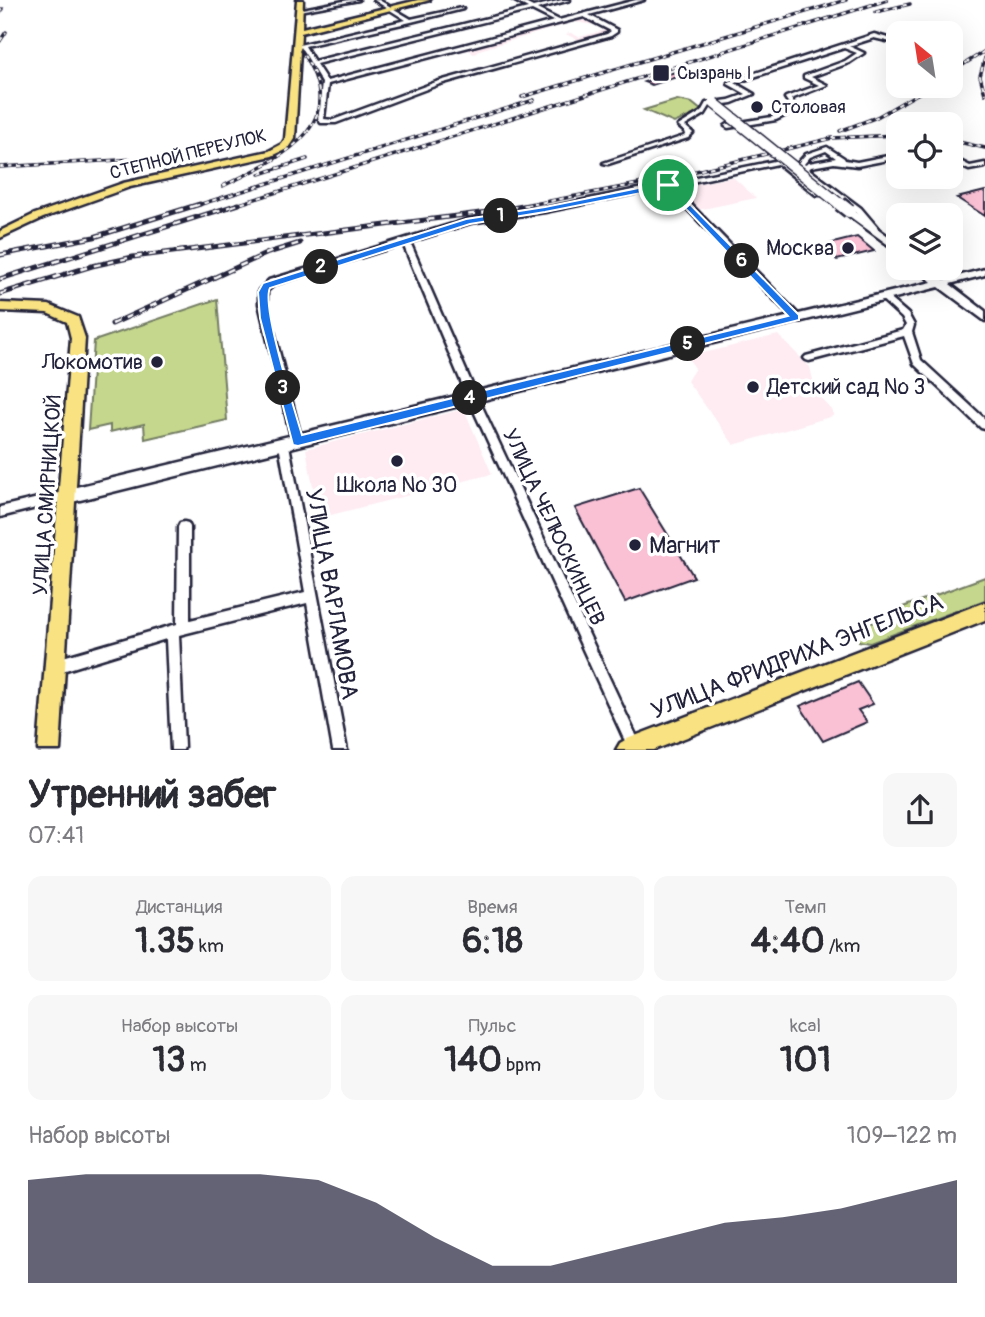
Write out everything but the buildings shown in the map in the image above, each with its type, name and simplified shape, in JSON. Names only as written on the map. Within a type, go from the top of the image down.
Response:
[{"type":"main road","name":"СТЕПНОЙ ПЕРЕУЛОК","points":[[0,235],[39,216],[127,185],[280,150],[290,139],[299,46],[297,29],[300,0]]},
{"type":"main road","points":[[297,29],[427,0]]},
{"type":"main road","points":[[716,102],[886,240]]},
{"type":"main road","points":[[938,280],[985,317]]},
{"type":"main road","points":[[68,496],[942,283]]},
{"type":"main road","name":"УЛИЦА СМИРНИЦКОЙ","points":[[0,307],[49,309],[64,314],[75,322],[78,338],[49,750]]},
{"type":"main road","name":"УЛИЦА ФРИДРИХА ЭНГЕЛЬСА","points":[[633,749],[985,611]]},
{"type":"street","points":[[299,10],[357,0]]},
{"type":"street","points":[[376,0],[411,20]]},
{"type":"street","points":[[515,0],[559,22]]},
{"type":"street","points":[[313,63],[568,0]]},
{"type":"street","points":[[325,83],[642,0]]},
{"type":"street","points":[[461,9],[299,46],[325,83],[321,119],[325,123],[340,121],[438,83],[609,35],[615,31],[584,15]]},
{"type":"street","points":[[606,163],[689,136],[690,133],[681,126],[716,102],[730,102],[751,94],[730,83],[874,36],[886,39]]},
{"type":"street","points":[[728,126],[774,118],[795,108],[788,98],[824,85],[806,76],[847,62],[861,52],[845,46]]},
{"type":"street","points":[[808,172],[809,165],[842,159],[827,149],[804,156],[800,164],[808,172],[858,210],[877,233]]},
{"type":"street","points":[[835,160],[857,164],[886,158]]},
{"type":"street","points":[[406,242],[469,221],[545,210],[779,162],[845,214],[877,233]]},
{"type":"street","points":[[963,165],[969,168],[985,165]]},
{"type":"street","points":[[794,173],[808,172]]},
{"type":"street","points":[[668,185],[796,317]]},
{"type":"street","name":"УЛИЦА ВАРЛАМОВА","points":[[340,750],[311,596],[291,443],[265,318],[263,292],[272,282],[406,242]]},
{"type":"street","name":"УЛИЦА ЧЕЛЮСКИНЦЕВ","points":[[406,242],[473,398],[633,749]]},
{"type":"street","points":[[942,283],[985,272]]},
{"type":"street","points":[[883,297],[905,316],[910,325],[907,332],[917,362],[985,425]]},
{"type":"street","points":[[810,358],[907,332]]},
{"type":"street","points":[[0,512],[68,496]]},
{"type":"street","points":[[177,747],[177,630],[184,527]]},
{"type":"street","points":[[55,666],[177,630],[311,596]]},
{"type":"shaded area","points":[[583,17],[612,31],[578,40],[566,34],[579,37],[605,30],[595,25],[574,22],[476,51],[478,53],[473,54],[470,50],[447,54]]},
{"type":"shaded area","points":[[733,177],[756,198],[698,210],[676,188]]},
{"type":"shaded area","name":"Детский сад № 3","points":[[778,335],[810,367],[816,393],[833,411],[833,416],[734,445],[687,381],[695,368],[687,357]]},
{"type":"shaded area","name":"Школа № 30","points":[[464,409],[492,474],[319,518],[306,449]]},
{"type":"green space","points":[[677,100],[692,103],[702,111],[674,123],[644,110]]},
{"type":"green space","name":"Локомотив","points":[[217,299],[227,420],[145,439],[144,424],[110,432],[110,425],[88,430],[94,341]]},
{"type":"green space","points":[[985,577],[985,600],[870,643],[859,641],[852,630],[904,611],[903,607]]},
{"type":"railway","points":[[522,97],[846,0]]},
{"type":"railway","points":[[233,206],[887,0]]},
{"type":"railway","points":[[876,12],[910,4]]},
{"type":"railway","points":[[0,13],[3,9]]},
{"type":"railway","points":[[0,41],[6,32]]},
{"type":"railway","points":[[223,186],[288,150],[304,136],[315,119],[319,100],[315,77],[301,51]]},
{"type":"railway","points":[[963,65],[985,51]]},
{"type":"railway","points":[[985,58],[980,76],[985,94]]},
{"type":"railway","points":[[840,131],[877,117],[910,98]]},
{"type":"railway","points":[[195,206],[534,100]]},
{"type":"railway","points":[[524,206],[659,180],[832,138],[886,136]]},
{"type":"railway","points":[[963,143],[985,148]]},
{"type":"railway","points":[[0,167],[170,157]]},
{"type":"railway","points":[[260,174],[307,159]]},
{"type":"railway","points":[[0,255],[94,237],[200,204]]},
{"type":"railway","points":[[0,279],[239,204]]},
{"type":"railway","points":[[0,294],[92,266],[133,257],[533,204]]},
{"type":"railway","points":[[112,324],[268,253],[300,243]]},
{"type":"place","name":"Сызрань I","points":[[661,73]]},
{"type":"place","name":"Столовая","points":[[757,107]]},
{"type":"place","name":"Москва","points":[[848,248]]},
{"type":"place","name":"Локомотив","points":[[157,362]]},
{"type":"place","name":"Детский сад № 3","points":[[753,387]]},
{"type":"place","name":"Школа № 30","points":[[397,461]]},
{"type":"place","name":"Магнит","points":[[635,545]]},
{"type":"route","points":[[668,185],[796,317],[298,441],[265,318],[263,289],[267,285],[469,221],[545,210],[668,185]]}]
